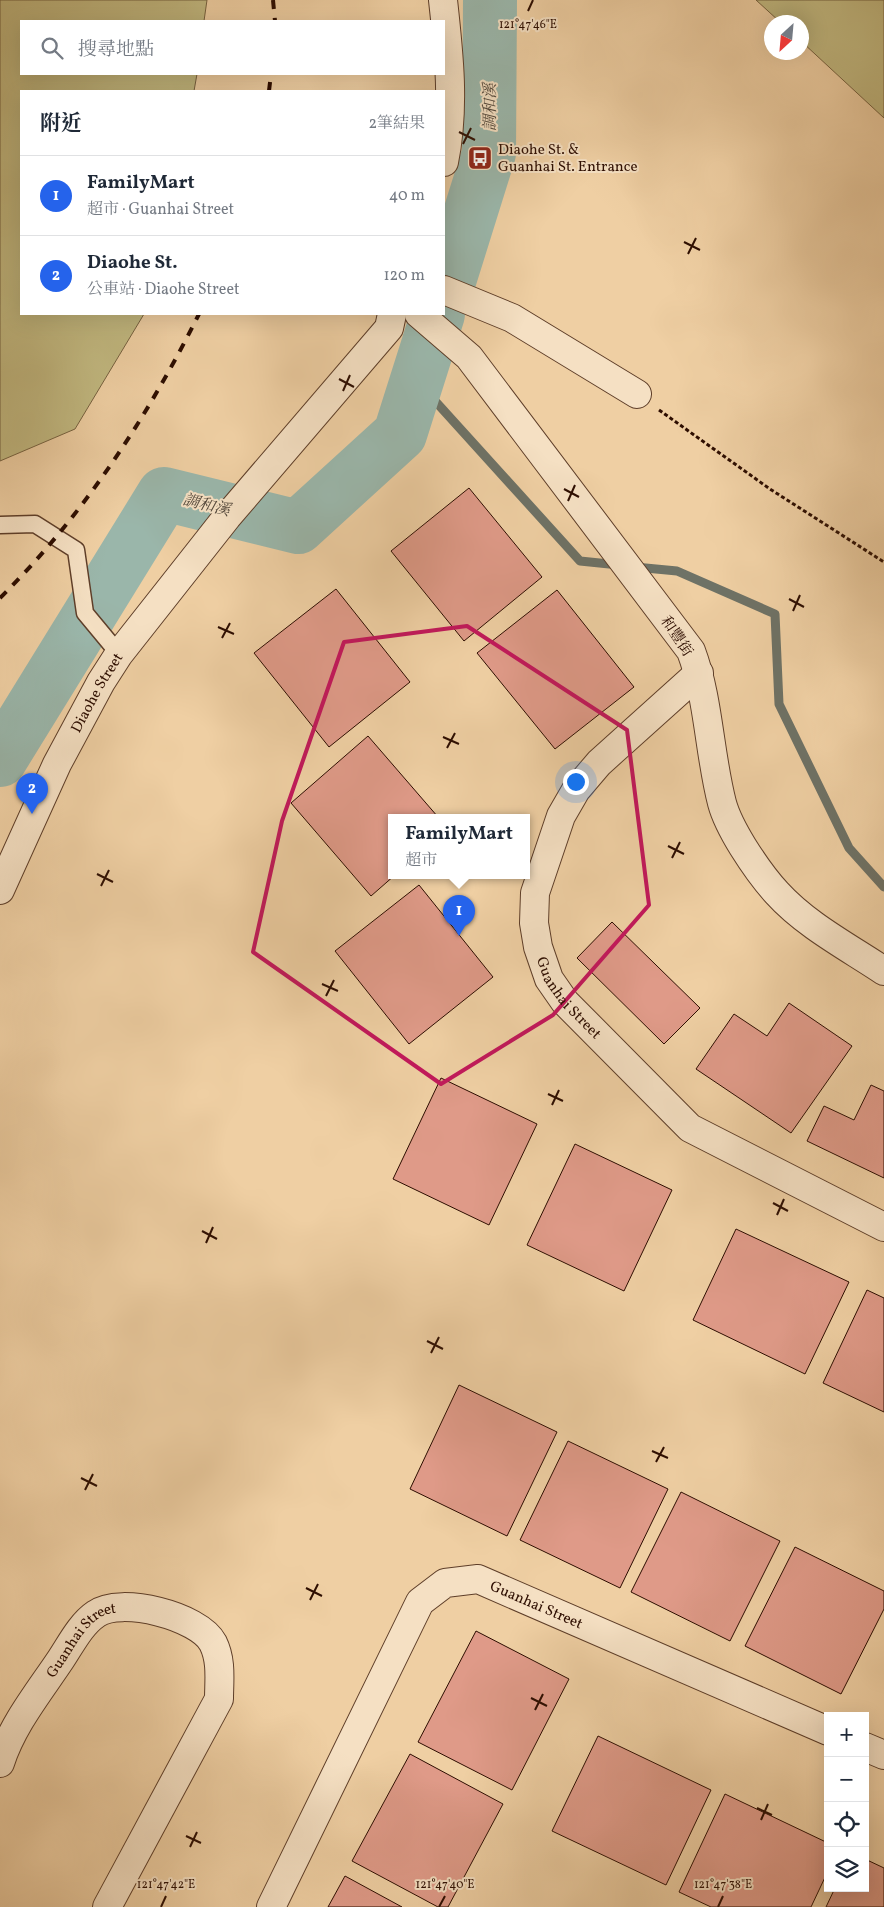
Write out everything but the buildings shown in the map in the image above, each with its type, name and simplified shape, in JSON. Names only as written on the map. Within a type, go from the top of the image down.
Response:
[{"type":"street","points":[[443,0],[449,55],[450,114],[445,154]]},
{"type":"street","points":[[445,290],[512,318],[637,394]]},
{"type":"street","name":"Diaohe Street","points":[[0,890],[57,764],[101,682],[119,654],[232,511],[389,328],[392,315]]},
{"type":"street","name":"和豐街","points":[[429,323],[469,357],[691,651],[699,673],[722,804],[737,836],[753,862],[777,894],[808,921],[884,971]]},
{"type":"street","name":"Guanhai Street","points":[[699,673],[599,763],[571,799],[561,816],[535,894],[534,923],[538,947],[549,979],[565,1002],[690,1128],[884,1227]]},
{"type":"street","name":"Guanhai Street","points":[[271,1907],[420,1602],[445,1583],[478,1579],[824,1729]]},
{"type":"street","name":"Guanhai Street","points":[[0,1763],[16,1727],[81,1630],[96,1613],[115,1608],[141,1609],[168,1614],[192,1623],[212,1642],[220,1665],[219,1699],[107,1907]]},
{"type":"street","points":[[869,1749],[884,1755]]},
{"type":"lane","points":[[0,525],[36,524],[76,550],[85,613],[119,654]]},
{"type":"path","points":[[637,394],[770,489],[884,562]]},
{"type":"highlighted area","points":[[467,626],[627,730],[649,905],[553,1015],[441,1084],[253,952],[282,821],[344,642]]},
{"type":"shaded area","points":[[0,0],[207,0],[204,20],[20,20],[20,75],[197,75],[194,90],[20,90],[20,315],[143,315],[75,429],[0,461]]},
{"type":"shaded area","points":[[756,0],[884,0],[884,118],[809,48],[809,15],[772,15]]},
{"type":"waterway","name":"調和溪","points":[[445,294],[489,153],[490,0]]},
{"type":"waterway","name":"調和溪","points":[[0,760],[164,494],[298,527],[400,434],[438,315]]},
{"type":"waterway","points":[[417,381],[580,561],[619,565]]},
{"type":"waterway","points":[[635,567],[677,571],[775,614],[779,704],[849,848],[884,887]]},
{"type":"railway","points":[[273,0],[275,20]]},
{"type":"railway","points":[[269,90],[271,75]]},
{"type":"railway","points":[[0,598],[59,534],[86,500],[158,391],[198,315]]},
{"type":"place","name":"Diaohe St. & Guanhai St. Entrance","points":[[480,158]]},
{"type":"place","name":"Diaohe St.","points":[[32,814]]},
{"type":"place","name":"FamilyMart","points":[[459,936]]}]
